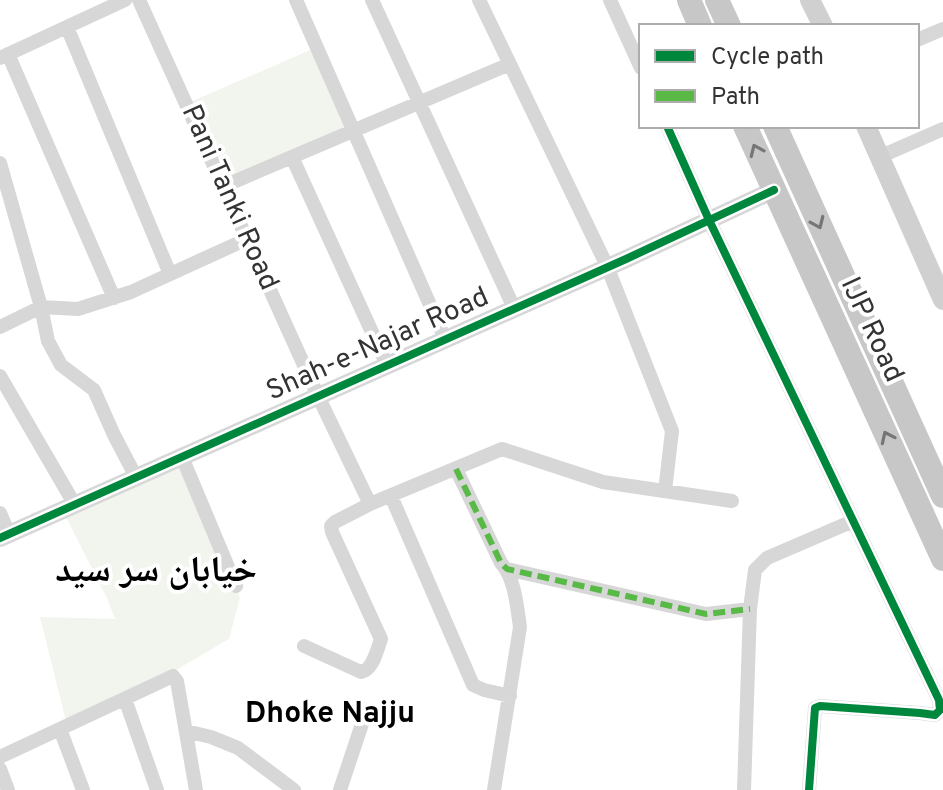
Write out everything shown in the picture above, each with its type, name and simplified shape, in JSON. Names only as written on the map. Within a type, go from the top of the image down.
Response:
[{"type":"highway","points":[[689,0],[699,24]]},
{"type":"highway","points":[[717,0],[728,24]]},
{"type":"highway","name":"IJP Road","points":[[746,128],[943,559]]},
{"type":"highway","name":"IJP Road","points":[[776,128],[943,496]]},
{"type":"highway","points":[[902,469],[925,458]]},
{"type":"main road","points":[[810,0],[822,24]]},
{"type":"main road","points":[[867,128],[941,292]]},
{"type":"street","points":[[114,298],[4,56],[125,0]]},
{"type":"street","name":"Pani Tanki Road","points":[[139,0],[370,504]]},
{"type":"street","points":[[296,0],[445,339]]},
{"type":"street","points":[[372,0],[514,308]]},
{"type":"street","points":[[479,0],[607,266],[672,431],[665,491]]},
{"type":"street","points":[[610,0],[639,64]]},
{"type":"street","points":[[67,27],[170,274]]},
{"type":"street","points":[[919,39],[943,29]]},
{"type":"street","points":[[224,186],[510,64]]},
{"type":"street","points":[[668,128],[939,700],[940,710],[935,715],[815,708],[809,790]]},
{"type":"street","points":[[879,157],[943,129]]},
{"type":"street","points":[[292,157],[387,365]]},
{"type":"street","points":[[0,163],[53,354],[61,365],[94,390],[136,477]]},
{"type":"street","name":"Shah-e-Najar Road","points":[[5,536],[774,190]]},
{"type":"street","points":[[0,327],[41,307],[78,309],[131,292],[247,239]]},
{"type":"street","points":[[0,376],[75,505]]},
{"type":"street","points":[[304,646],[366,672],[381,639],[331,526],[335,522],[370,504],[502,449],[603,482],[732,501]]},
{"type":"street","points":[[182,457],[236,586]]},
{"type":"street","points":[[456,469],[501,563],[507,569],[520,627],[494,790]]},
{"type":"street","points":[[391,496],[473,685],[510,696]]},
{"type":"street","points":[[0,513],[5,536]]},
{"type":"street","points":[[744,790],[750,609],[755,570],[767,558],[853,521]]},
{"type":"street","points":[[507,569],[706,614],[750,609]]},
{"type":"street","points":[[0,757],[173,676],[177,681],[196,790]]},
{"type":"street","points":[[125,699],[157,790]]},
{"type":"street","points":[[340,790],[366,712]]},
{"type":"street","points":[[60,729],[83,790]]},
{"type":"street","points":[[186,731],[238,748],[294,790]]},
{"type":"street","points":[[0,769],[8,790]]},
{"type":"shaded area","points":[[317,47],[354,131],[224,186],[186,104]]},
{"type":"shaded area","points":[[182,457],[240,598],[229,639],[140,691],[67,725],[40,617],[115,619],[63,511]]},
{"type":"marked path","points":[[456,469],[501,563],[507,569],[706,614],[750,609]]},
{"type":"cycle path","points":[[668,128],[939,700],[940,710],[935,715],[815,708],[809,790]]},
{"type":"cycle path","points":[[0,538],[774,190]]},
{"type":"district","name":"خیابان سر سید","points":[[156,572]]},
{"type":"district","name":"Dhoke Najju","points":[[330,714]]}]
